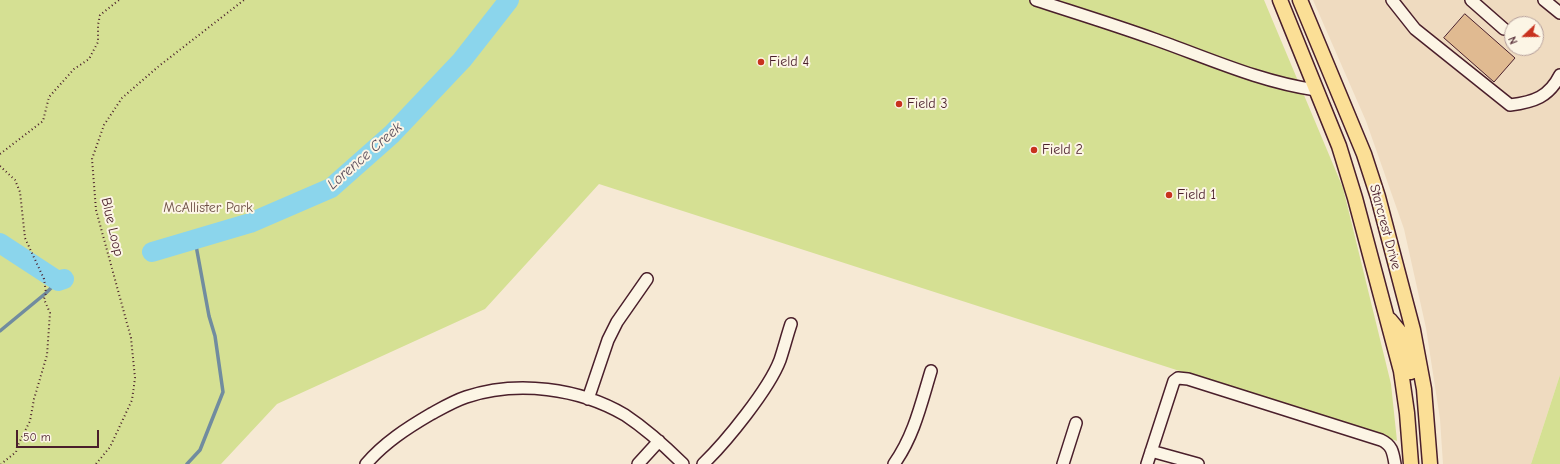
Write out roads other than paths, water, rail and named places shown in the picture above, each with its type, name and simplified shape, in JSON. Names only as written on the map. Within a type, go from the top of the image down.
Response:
[{"type":"main road","name":"Starcrest Drive","points":[[1280,0],[1339,146],[1388,319],[1401,370],[1407,413],[1411,464]]},
{"type":"main road","name":"Starcrest Drive","points":[[1300,0],[1364,154],[1378,197],[1413,330],[1424,389],[1430,464]]},
{"type":"main road","points":[[1388,319],[1403,336],[1411,371],[1418,383],[1424,389]]},
{"type":"street","points":[[1036,0],[1156,40],[1215,63],[1297,87],[1316,90]]},
{"type":"street","points":[[1392,0],[1415,29],[1510,105],[1532,102],[1553,89],[1560,75]]},
{"type":"street","points":[[1471,0],[1504,29]]},
{"type":"street","points":[[1544,0],[1560,13]]},
{"type":"street","points":[[588,399],[608,340],[617,322],[647,279]]},
{"type":"street","points":[[703,464],[765,389],[780,361],[790,324]]},
{"type":"street","points":[[894,464],[905,449],[913,432],[931,371]]},
{"type":"street","points":[[1147,464],[1174,381],[1178,378],[1188,379],[1381,440],[1389,444],[1392,449],[1395,464]]},
{"type":"street","points":[[366,464],[381,448],[399,434],[465,397],[490,390],[528,388],[567,393],[588,399],[624,415],[659,441],[683,464]]},
{"type":"street","points":[[1063,464],[1076,423]]},
{"type":"street","points":[[638,464],[659,441]]},
{"type":"street","points":[[1151,451],[1198,464]]},
{"type":"waterway","name":"Lorence Creek","points":[[152,252],[250,223],[331,188],[392,134],[462,60],[509,0]]},
{"type":"waterway","points":[[187,464],[200,450],[223,392],[215,336],[209,316],[195,240]]},
{"type":"waterway","name":"Lorence Creek","points":[[0,243],[58,281],[64,279]]},
{"type":"waterway","points":[[0,331],[46,293],[58,281]]},
{"type":"place","name":"Field 4","points":[[761,62]]},
{"type":"place","name":"Field 3","points":[[899,104]]},
{"type":"place","name":"Field 2","points":[[1034,150]]},
{"type":"place","name":"Field 1","points":[[1169,195]]},
{"type":"park label","name":"McAllister Park","points":[[208,208]]}]
